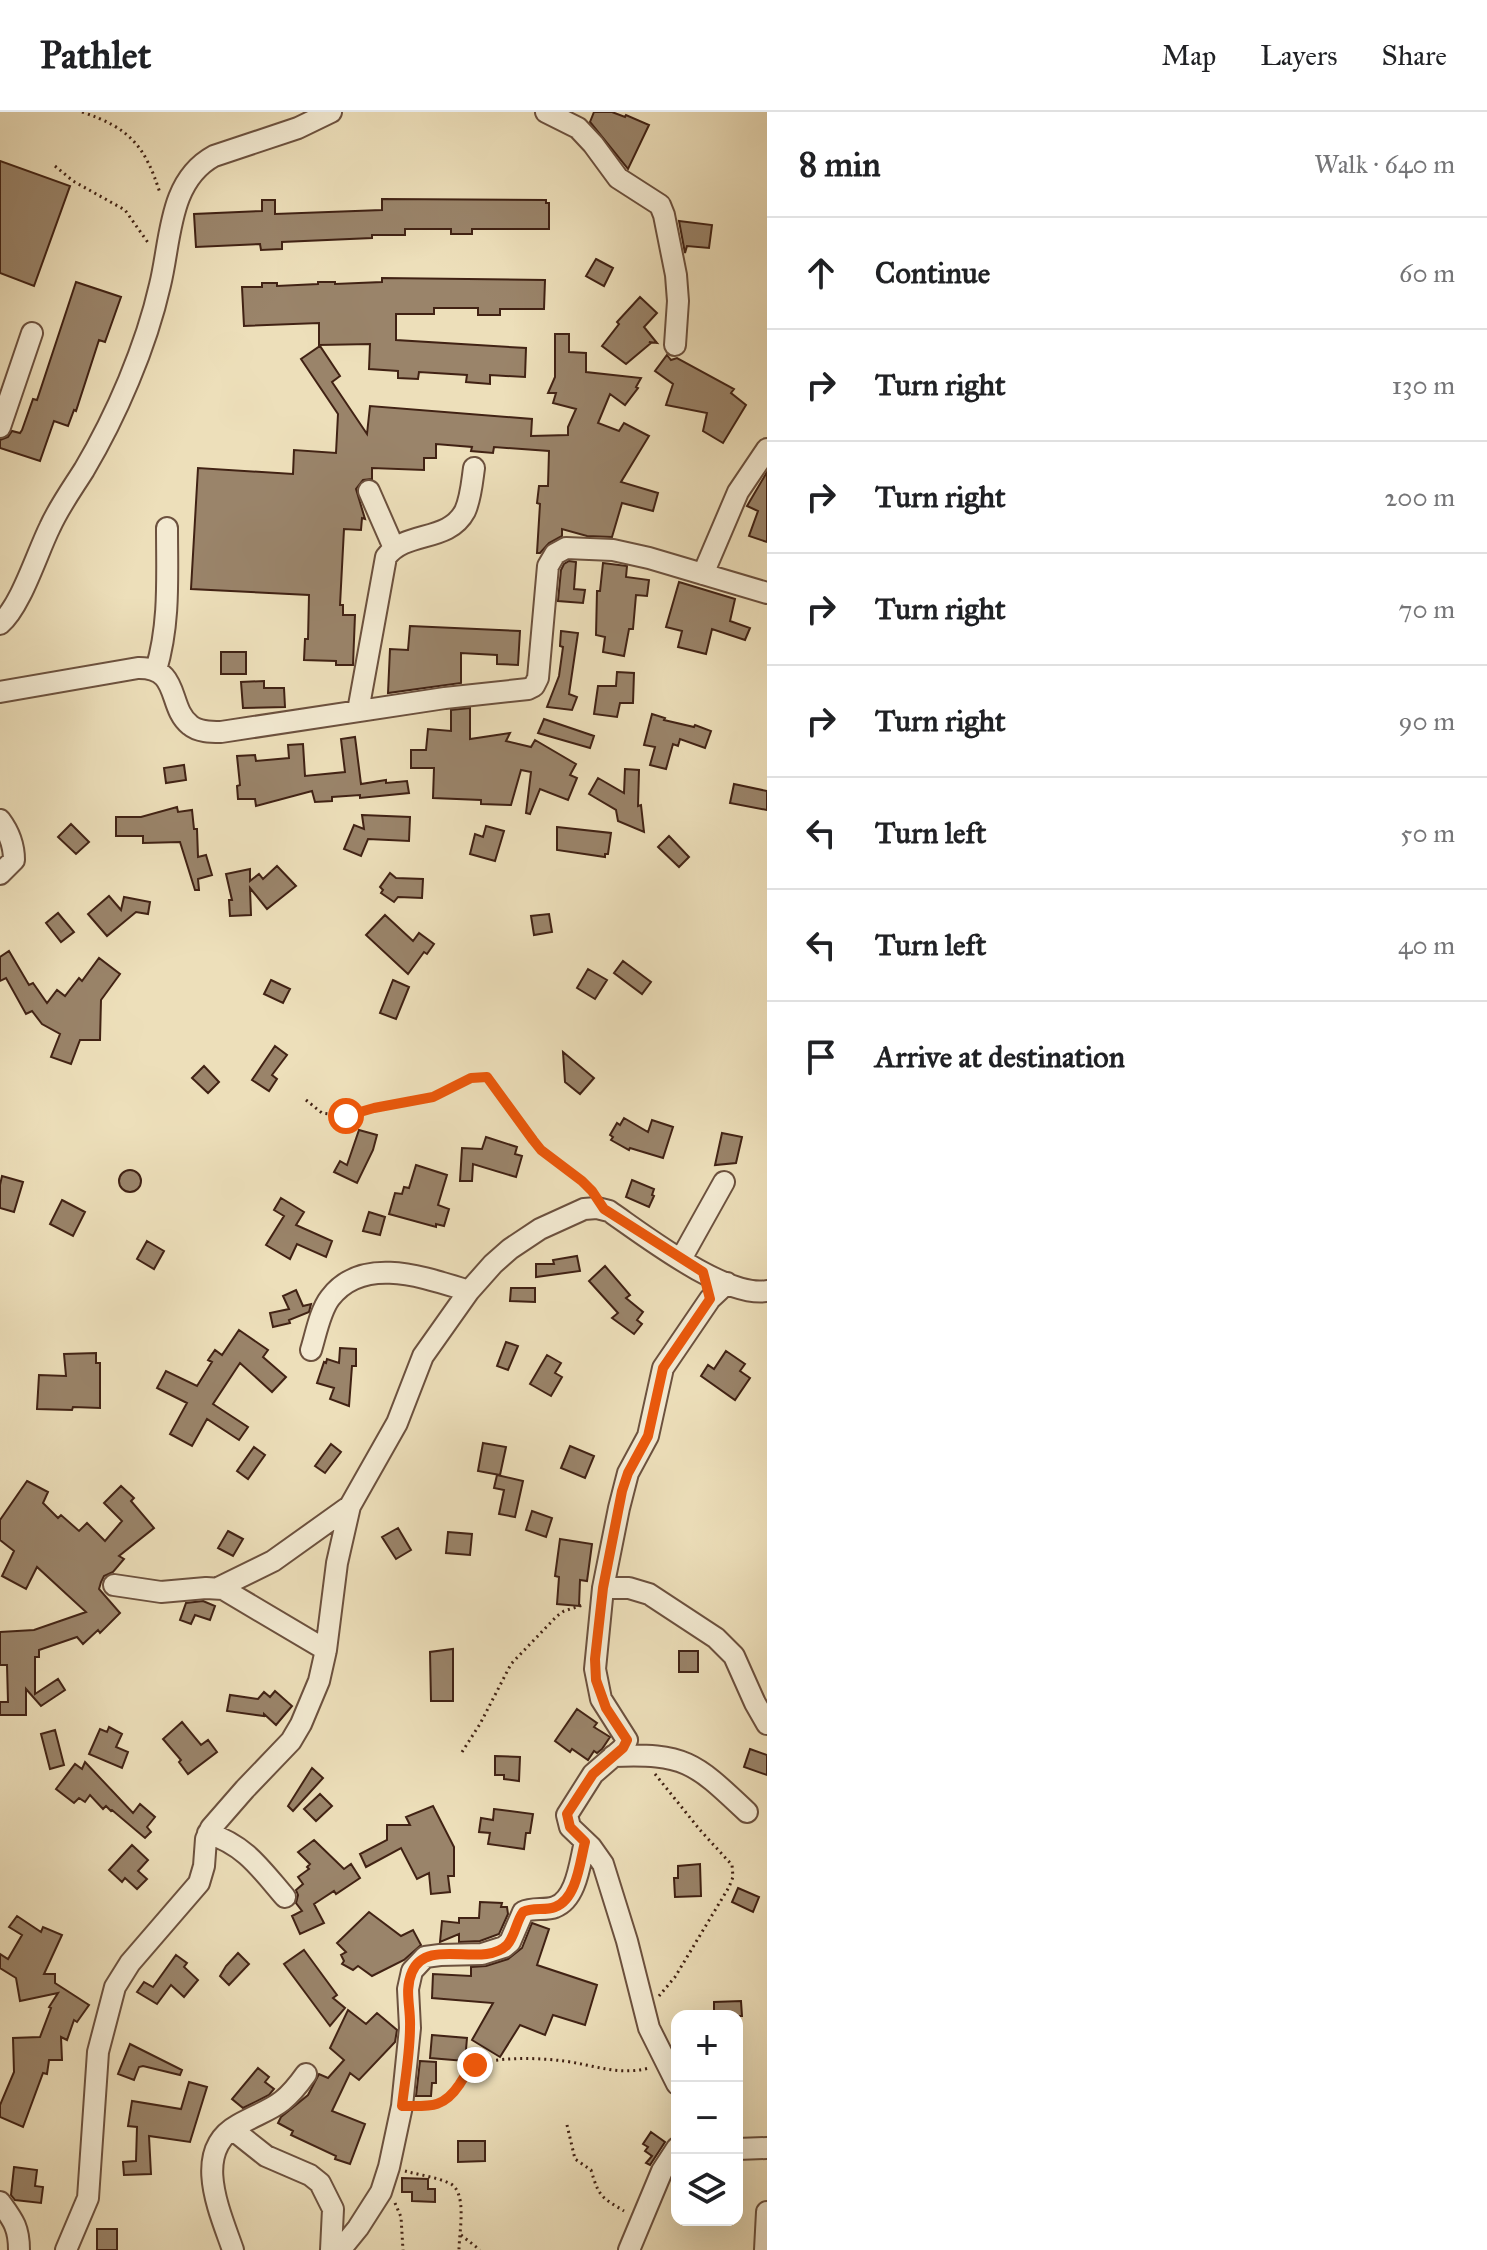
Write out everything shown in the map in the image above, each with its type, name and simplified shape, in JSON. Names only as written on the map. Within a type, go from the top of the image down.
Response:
[{"type":"street","points":[[0,624],[17,604],[51,524],[107,425],[140,346],[159,289],[181,191],[204,161],[222,152],[298,128],[331,112]]},
{"type":"street","points":[[546,112],[578,128],[618,178],[658,203],[662,209],[676,275],[675,345]]},
{"type":"street","points":[[0,427],[32,333]]},
{"type":"street","points":[[703,574],[738,492],[767,449]]},
{"type":"street","points":[[358,711],[386,557],[394,548],[409,540],[442,532],[459,520],[469,500],[474,468]]},
{"type":"street","points":[[369,491],[394,548]]},
{"type":"street","points":[[156,670],[167,622],[167,528]]},
{"type":"street","points":[[0,692],[138,668],[156,670],[164,676],[187,723],[202,731],[221,732],[445,698],[528,689],[534,686],[538,678],[548,566],[555,554],[566,548],[613,550],[649,558],[767,593]]},
{"type":"street","points":[[0,820],[11,839],[14,860],[0,874]]},
{"type":"street","points":[[681,1259],[724,1182]]},
{"type":"street","points":[[66,2250],[88,2198],[98,2052],[112,1995],[130,1963],[199,1883],[208,1833],[227,1808],[296,1735],[319,1681],[335,1573],[350,1506],[397,1423],[423,1356],[469,1291],[493,1264],[523,1239],[584,1209],[604,1209],[703,1272],[750,1291],[767,1291]]},
{"type":"street","points":[[703,1272],[710,1299]]},
{"type":"street","points":[[311,1350],[330,1298],[355,1277],[375,1273],[397,1274],[469,1291]]},
{"type":"street","points":[[676,2082],[652,2037],[602,1861],[570,1827],[567,1814],[593,1774],[623,1748],[627,1739],[606,1708],[596,1680],[595,1659],[603,1588],[622,1491],[648,1436],[663,1368],[710,1299],[727,1283]]},
{"type":"street","points":[[114,1585],[161,1592],[218,1588],[273,1561],[350,1506]]},
{"type":"street","points":[[218,1588],[241,1598],[326,1650]]},
{"type":"street","points":[[603,1588],[629,1588],[649,1594],[716,1638],[734,1656],[767,1724]]},
{"type":"street","points":[[613,1756],[638,1755],[684,1761],[708,1776],[747,1812]]},
{"type":"street","points":[[208,1833],[240,1847],[285,1897]]},
{"type":"street","points":[[340,2250],[381,2192],[389,2167],[402,2106],[410,2028],[408,1989],[415,1967],[425,1957],[482,1954],[504,1947],[510,1942],[523,1912],[553,1908],[567,1898],[585,1842]]},
{"type":"street","points":[[233,2250],[215,2191],[212,2163],[215,2146],[232,2129],[279,2105],[306,2074]]},
{"type":"street","points":[[232,2129],[266,2156],[310,2175],[320,2183],[333,2209],[331,2250]]},
{"type":"street","points":[[743,2149],[767,2148]]},
{"type":"street","points":[[629,2250],[662,2171],[673,2154]]},
{"type":"street","points":[[0,2202],[20,2236],[19,2250]]},
{"type":"street","points":[[765,2250],[767,2212]]},
{"type":"path","points":[[82,112],[131,136],[151,168],[170,232]]},
{"type":"path","points":[[55,166],[73,181],[125,210],[163,267]]},
{"type":"path","points":[[306,1100],[322,1113],[346,1116],[433,1097],[471,1078],[486,1076],[541,1150],[582,1181],[604,1209]]},
{"type":"path","points":[[462,1752],[505,1674],[519,1655],[557,1616],[583,1605],[603,1588]]},
{"type":"path","points":[[638,1755],[700,1830],[727,1857],[734,1874],[675,1977],[643,2009]]},
{"type":"path","points":[[402,2106],[434,2106],[450,2098],[470,2068],[482,2062],[551,2059],[621,2072],[647,2069],[666,2062]]},
{"type":"path","points":[[567,2125],[575,2159],[591,2170],[596,2189],[606,2200],[641,2222]]},
{"type":"path","points":[[389,2167],[453,2184],[460,2195],[459,2250]]},
{"type":"path","points":[[381,2192],[400,2211],[403,2250]]},
{"type":"path","points":[[459,2234],[480,2250]]},
{"type":"building","points":[[594,112],[626,115],[649,125],[628,169],[590,122]]},
{"type":"building","points":[[0,161],[70,186],[34,286],[0,273]]},
{"type":"building","points":[[382,199],[546,200],[549,203],[549,229],[472,229],[472,234],[451,234],[451,229],[405,229],[405,235],[282,242],[282,249],[261,250],[260,244],[196,247],[194,214],[262,211],[262,200],[275,200],[275,214],[382,210]]},
{"type":"building","points":[[679,221],[712,225],[709,248],[687,246],[685,253]]},
{"type":"building","points":[[596,259],[613,268],[604,286],[586,276]]},
{"type":"building","points":[[382,278],[545,280],[544,309],[500,309],[500,315],[478,315],[478,308],[434,308],[434,314],[396,314],[396,340],[526,348],[525,377],[490,375],[490,384],[466,382],[467,375],[419,372],[418,379],[398,378],[398,371],[369,369],[370,344],[319,345],[319,323],[244,326],[242,287],[262,287],[262,283],[277,283],[277,286],[318,282],[382,282]]},
{"type":"building","points":[[76,282],[121,297],[105,342],[99,340],[76,411],[68,426],[54,421],[40,461],[0,448],[0,440],[12,431],[20,433],[33,399],[37,400]]},
{"type":"building","points":[[640,297],[657,313],[644,327],[657,343],[649,342],[626,364],[602,346],[619,324],[617,322]]},
{"type":"building","points":[[555,334],[569,334],[569,352],[586,353],[586,372],[641,378],[638,388],[625,405],[610,394],[598,423],[619,431],[624,423],[649,436],[621,482],[658,493],[653,511],[622,503],[612,537],[587,536],[562,529],[562,536],[537,553],[539,486],[548,486],[549,451],[494,447],[493,453],[471,451],[472,447],[436,444],[436,458],[424,458],[424,470],[372,468],[372,479],[363,480],[356,489],[365,519],[362,518],[361,530],[344,529],[340,605],[343,605],[343,615],[355,615],[353,665],[304,660],[309,595],[191,589],[198,468],[293,474],[294,450],[336,453],[338,414],[301,359],[320,346],[340,376],[332,382],[367,434],[370,406],[532,419],[531,436],[568,435],[576,409],[553,403],[556,393],[548,393],[555,377]]},
{"type":"building","points":[[667,355],[671,360],[677,358],[734,389],[731,393],[746,405],[723,443],[703,431],[707,413],[666,405],[673,384],[655,371]]},
{"type":"building","points":[[767,472],[767,542],[749,536],[758,511],[747,506]]},
{"type":"building","points":[[569,561],[576,562],[574,589],[585,590],[583,603],[558,601],[561,570]]},
{"type":"building","points":[[603,563],[627,566],[626,577],[649,580],[647,596],[636,595],[633,629],[629,629],[624,656],[603,652],[605,637],[596,635],[597,591],[600,591]]},
{"type":"building","points":[[679,582],[735,599],[730,621],[750,628],[745,640],[712,629],[706,654],[678,647],[682,631],[666,627]]},
{"type":"building","points":[[410,626],[520,631],[518,665],[497,664],[497,655],[461,653],[461,683],[388,693],[390,649],[408,650]]},
{"type":"building","points":[[561,631],[578,633],[569,694],[577,697],[572,710],[547,707],[559,676],[563,647],[560,646]]},
{"type":"building","points":[[221,652],[246,652],[246,674],[221,674]]},
{"type":"building","points":[[617,672],[634,673],[633,703],[620,703],[617,717],[594,714],[598,686],[616,686]]},
{"type":"building","points":[[264,681],[264,688],[284,688],[285,707],[243,708],[241,682]]},
{"type":"building","points":[[470,708],[470,739],[510,733],[506,741],[531,747],[535,740],[576,764],[570,775],[577,778],[568,800],[540,789],[530,814],[526,813],[531,772],[521,770],[511,805],[433,798],[434,768],[411,768],[411,750],[426,750],[428,729],[451,731],[451,710]]},
{"type":"building","points":[[652,714],[664,720],[711,731],[705,748],[680,739],[678,746],[673,744],[666,769],[650,765],[655,747],[644,745]]},
{"type":"building","points":[[544,719],[594,736],[590,748],[538,733]]},
{"type":"building","points":[[355,737],[361,784],[407,781],[409,793],[360,798],[360,795],[332,797],[332,801],[315,802],[312,791],[256,806],[255,799],[238,799],[237,756],[255,755],[256,761],[289,758],[288,745],[303,744],[305,776],[345,772],[341,739]]},
{"type":"building","points":[[184,765],[186,780],[166,783],[164,768]]},
{"type":"building","points":[[625,769],[639,770],[638,806],[641,805],[644,832],[618,821],[616,810],[589,794],[598,778],[624,793]]},
{"type":"building","points":[[734,784],[767,791],[767,810],[730,803]]},
{"type":"building","points":[[177,807],[178,812],[192,810],[194,829],[197,829],[198,857],[206,855],[212,875],[198,879],[199,890],[195,890],[180,842],[143,843],[143,836],[116,836],[116,817],[141,817]]},
{"type":"building","points":[[362,815],[410,817],[409,841],[368,839],[361,856],[344,849],[354,825],[364,829]]},
{"type":"building","points":[[71,824],[89,842],[76,854],[58,837]]},
{"type":"building","points":[[486,826],[504,831],[495,861],[470,854],[475,834],[483,837]]},
{"type":"building","points":[[557,827],[611,833],[608,854],[605,857],[557,850]]},
{"type":"building","points":[[669,836],[689,857],[679,867],[658,847]]},
{"type":"building","points":[[277,866],[296,886],[267,909],[250,888],[251,915],[230,916],[229,900],[232,900],[226,874],[250,869],[250,881],[259,874],[263,879]]},
{"type":"building","points":[[390,873],[396,878],[423,879],[422,898],[398,897],[394,902],[381,893],[383,890],[380,887]]},
{"type":"building","points":[[109,896],[121,910],[124,897],[150,902],[148,914],[136,912],[107,936],[88,914]]},
{"type":"building","points":[[58,913],[74,932],[61,942],[46,923]]},
{"type":"building","points":[[549,914],[552,932],[534,935],[531,916]]},
{"type":"building","points":[[385,915],[413,941],[419,933],[434,944],[408,974],[366,935]]},
{"type":"building","points":[[9,951],[29,985],[33,983],[47,1003],[57,990],[65,996],[79,978],[82,981],[99,958],[120,974],[101,1000],[100,1040],[80,1040],[71,1064],[51,1057],[60,1034],[42,1024],[32,1011],[26,1014],[6,978],[0,981],[0,957]]},
{"type":"building","points":[[623,961],[651,982],[642,994],[614,973]]},
{"type":"building","points":[[588,969],[607,980],[595,999],[577,988]]},
{"type":"building","points":[[271,980],[290,989],[283,1003],[264,994]]},
{"type":"building","points":[[393,980],[409,987],[396,1019],[380,1013]]},
{"type":"building","points":[[275,1046],[287,1055],[272,1075],[277,1079],[269,1091],[252,1080]]},
{"type":"building","points":[[563,1052],[594,1078],[580,1094],[565,1082]]},
{"type":"building","points":[[204,1066],[219,1082],[208,1093],[192,1078]]},
{"type":"building","points":[[624,1118],[648,1132],[652,1120],[673,1127],[663,1158],[629,1150],[611,1140],[613,1137],[610,1135],[617,1123],[620,1125]]},
{"type":"building","points":[[359,1130],[377,1135],[357,1183],[334,1172],[340,1161],[347,1165]]},
{"type":"building","points":[[722,1133],[742,1137],[736,1163],[715,1165]]},
{"type":"building","points":[[486,1137],[517,1147],[515,1154],[522,1156],[516,1177],[473,1164],[472,1181],[460,1181],[462,1148],[482,1149]]},
{"type":"building","points":[[416,1165],[447,1175],[438,1205],[449,1209],[444,1226],[436,1224],[436,1227],[389,1214],[395,1193],[402,1194],[404,1187],[409,1188]]},
{"type":"building","points":[[126,1170],[134,1170],[141,1181],[134,1192],[126,1192],[119,1185],[119,1177]]},
{"type":"building","points":[[2,1176],[23,1182],[14,1212],[0,1208]]},
{"type":"building","points":[[632,1180],[654,1189],[649,1207],[626,1197]]},
{"type":"building","points":[[281,1198],[304,1212],[296,1225],[332,1241],[326,1257],[297,1244],[290,1259],[266,1245],[284,1216],[274,1210]]},
{"type":"building","points":[[62,1200],[85,1212],[73,1236],[50,1224]]},
{"type":"building","points":[[369,1212],[385,1217],[380,1235],[363,1231]]},
{"type":"building","points":[[147,1241],[164,1251],[154,1269],[137,1259]]},
{"type":"building","points":[[577,1256],[580,1271],[536,1277],[536,1264],[554,1264],[553,1260]]},
{"type":"building","points":[[605,1266],[630,1295],[626,1298],[643,1312],[637,1320],[642,1324],[634,1334],[612,1318],[618,1313],[589,1281]]},
{"type":"building","points":[[511,1288],[535,1288],[535,1302],[510,1301]]},
{"type":"building","points":[[296,1290],[303,1306],[311,1304],[309,1312],[289,1320],[290,1323],[273,1327],[270,1313],[289,1309],[283,1296]]},
{"type":"building","points":[[239,1330],[268,1350],[263,1357],[286,1377],[272,1392],[240,1363],[213,1404],[248,1427],[239,1440],[207,1419],[192,1446],[170,1434],[187,1403],[157,1388],[166,1371],[197,1386],[212,1362],[208,1360],[215,1350],[222,1355]]},
{"type":"building","points":[[506,1342],[518,1346],[508,1370],[497,1366]]},
{"type":"building","points":[[340,1348],[356,1349],[349,1406],[330,1399],[334,1388],[317,1383],[327,1359],[339,1363]]},
{"type":"building","points":[[726,1351],[745,1364],[740,1371],[750,1378],[735,1400],[701,1376],[708,1365],[714,1369]]},
{"type":"building","points":[[96,1353],[96,1363],[100,1363],[100,1408],[37,1409],[39,1375],[66,1376],[64,1354]]},
{"type":"building","points":[[547,1355],[561,1363],[555,1373],[562,1377],[551,1396],[530,1384]]},
{"type":"building","points":[[483,1443],[506,1447],[500,1475],[478,1471]]},
{"type":"building","points":[[331,1444],[341,1452],[325,1473],[315,1466]]},
{"type":"building","points":[[570,1446],[594,1456],[585,1478],[561,1468]]},
{"type":"building","points":[[254,1447],[265,1455],[248,1479],[237,1471]]},
{"type":"building","points":[[497,1475],[523,1481],[515,1517],[499,1514],[504,1490],[494,1488]]},
{"type":"building","points":[[27,1481],[48,1492],[43,1503],[58,1518],[61,1515],[79,1531],[87,1523],[105,1541],[122,1521],[104,1503],[121,1486],[134,1498],[131,1501],[154,1528],[119,1556],[124,1559],[101,1582],[99,1589],[120,1613],[100,1633],[98,1630],[83,1644],[77,1637],[39,1650],[39,1657],[35,1657],[35,1694],[58,1679],[65,1690],[41,1706],[26,1689],[26,1715],[0,1715],[0,1702],[8,1702],[7,1665],[0,1665],[0,1632],[34,1630],[86,1612],[37,1567],[26,1589],[2,1576],[14,1551],[0,1540],[0,1520]]},
{"type":"building","points":[[532,1511],[552,1518],[546,1537],[526,1530]]},
{"type":"building","points":[[398,1528],[411,1550],[396,1559],[382,1537]]},
{"type":"building","points":[[228,1531],[243,1539],[233,1556],[218,1548]]},
{"type":"building","points":[[448,1532],[472,1534],[470,1555],[446,1553]]},
{"type":"building","points":[[560,1539],[592,1544],[587,1581],[580,1580],[579,1606],[557,1604],[559,1577],[555,1576]]},
{"type":"building","points":[[203,1601],[215,1606],[210,1620],[195,1615],[191,1624],[180,1620],[186,1603]]},
{"type":"building","points":[[453,1649],[453,1701],[431,1701],[430,1652]]},
{"type":"building","points":[[679,1651],[698,1651],[698,1672],[679,1672]]},
{"type":"building","points":[[275,1691],[292,1706],[276,1725],[264,1714],[227,1711],[230,1695],[258,1699],[264,1692],[270,1697]]},
{"type":"building","points":[[577,1709],[597,1723],[594,1727],[610,1737],[602,1749],[597,1753],[594,1751],[588,1760],[555,1741]]},
{"type":"building","points":[[182,1722],[201,1745],[208,1740],[217,1752],[188,1774],[179,1762],[181,1760],[163,1739]]},
{"type":"building","points":[[109,1727],[122,1734],[116,1747],[128,1752],[122,1768],[89,1754],[100,1729],[107,1732]]},
{"type":"building","points":[[55,1730],[64,1765],[50,1769],[41,1734]]},
{"type":"building","points":[[750,1749],[767,1755],[767,1775],[744,1767]]},
{"type":"building","points":[[495,1756],[520,1757],[519,1781],[495,1775]]},
{"type":"building","points":[[85,1762],[133,1813],[140,1804],[155,1817],[147,1827],[151,1832],[145,1838],[112,1810],[106,1806],[103,1809],[90,1795],[85,1802],[79,1798],[74,1803],[56,1789],[75,1764],[82,1769]]},
{"type":"building","points":[[312,1768],[323,1778],[293,1811],[288,1806]]},
{"type":"building","points":[[320,1794],[332,1806],[316,1821],[304,1809]]},
{"type":"building","points":[[433,1806],[454,1847],[454,1876],[448,1876],[450,1892],[431,1894],[429,1873],[417,1879],[401,1848],[366,1867],[360,1854],[387,1840],[387,1825],[410,1825],[406,1817]]},
{"type":"building","points":[[494,1809],[533,1814],[524,1849],[488,1844],[490,1833],[479,1832],[481,1818],[493,1820]]},
{"type":"building","points":[[314,1840],[344,1869],[351,1864],[360,1878],[314,1904],[324,1923],[300,1934],[292,1916],[302,1911],[296,1903],[296,1890],[303,1884],[298,1877],[309,1869],[310,1864],[298,1852]]},
{"type":"building","points":[[132,1845],[148,1860],[138,1871],[147,1879],[137,1889],[125,1878],[122,1882],[109,1870]]},
{"type":"building","points":[[700,1864],[701,1896],[675,1897],[674,1878],[678,1878],[678,1866]]},
{"type":"building","points":[[738,1888],[759,1897],[753,1912],[732,1902]]},
{"type":"building","points":[[480,1902],[502,1903],[501,1907],[507,1907],[508,1914],[499,1934],[480,1941],[459,1942],[459,1934],[440,1942],[442,1921],[459,1923],[459,1918],[479,1918]]},
{"type":"building","points":[[369,1912],[401,1936],[413,1930],[421,1945],[404,1960],[372,1976],[358,1966],[353,1970],[342,1964],[341,1955],[346,1952],[337,1943]]},
{"type":"building","points":[[17,1916],[41,1932],[43,1927],[62,1935],[44,1974],[55,1974],[55,1983],[89,2005],[77,2022],[74,2020],[67,2040],[61,2037],[62,2060],[49,2060],[47,2074],[43,2073],[23,2127],[0,2117],[0,2105],[14,2072],[13,2038],[40,2037],[49,2007],[58,1993],[20,2001],[16,1978],[0,1968],[0,1954],[8,1959],[22,1935],[9,1927]]},
{"type":"building","points":[[532,1923],[549,1929],[537,1965],[597,1985],[585,2025],[553,2015],[545,2035],[520,2025],[500,2057],[472,2040],[493,2003],[432,1998],[433,1974],[471,1976],[471,1967],[508,1959],[522,1948]]},
{"type":"building","points":[[304,1950],[337,1995],[333,1998],[345,2008],[330,2026],[284,1964]]},
{"type":"building","points":[[238,1953],[249,1964],[229,1985],[220,1976]]},
{"type":"building","points":[[176,1955],[187,1963],[184,1967],[198,1980],[184,1997],[171,1985],[157,2004],[137,1992],[144,1982],[153,1987]]},
{"type":"building","points":[[741,2001],[742,2010],[714,2010],[714,2002]]},
{"type":"building","points":[[348,2010],[366,2024],[377,2013],[397,2030],[395,2042],[359,2080],[350,2073],[332,2111],[365,2124],[350,2164],[291,2135],[293,2131],[278,2123],[308,2095],[319,2074],[328,2078],[344,2060],[330,2048]]},
{"type":"building","points":[[432,2035],[467,2038],[465,2061],[430,2058]]},
{"type":"building","points":[[130,2044],[182,2070],[180,2075],[143,2066],[139,2067],[134,2080],[118,2074]]},
{"type":"building","points":[[420,2061],[436,2062],[436,2083],[432,2083],[431,2096],[416,2096]]},
{"type":"building","points":[[258,2068],[269,2077],[265,2082],[274,2089],[269,2095],[243,2108],[232,2099]]},
{"type":"building","points":[[189,2082],[207,2087],[190,2142],[149,2136],[151,2174],[124,2175],[123,2162],[136,2161],[137,2127],[128,2126],[132,2101],[181,2109]]},
{"type":"building","points":[[651,2132],[665,2142],[650,2165],[646,2163],[652,2156],[645,2151],[648,2147],[643,2144]]},
{"type":"building","points":[[458,2141],[485,2141],[485,2161],[458,2162]]},
{"type":"building","points":[[14,2167],[37,2170],[35,2186],[43,2187],[41,2203],[15,2200],[11,2195]]},
{"type":"building","points":[[402,2178],[428,2179],[428,2189],[435,2189],[435,2202],[412,2201],[412,2192],[402,2192]]},
{"type":"building","points":[[97,2229],[117,2229],[117,2250],[97,2250]]},
{"type":"route","points":[[346,1116],[433,1097],[471,1078],[487,1077],[541,1150],[582,1181],[604,1209],[703,1272],[710,1299],[663,1368],[648,1436],[622,1491],[603,1588],[595,1669],[601,1699],[627,1740],[623,1748],[593,1774],[567,1814],[570,1827],[585,1842],[573,1885],[567,1898],[556,1907],[523,1912],[510,1942],[504,1947],[482,1954],[425,1957],[412,1971],[408,1989],[410,2028],[402,2106],[434,2106],[450,2098],[475,2065]]}]
